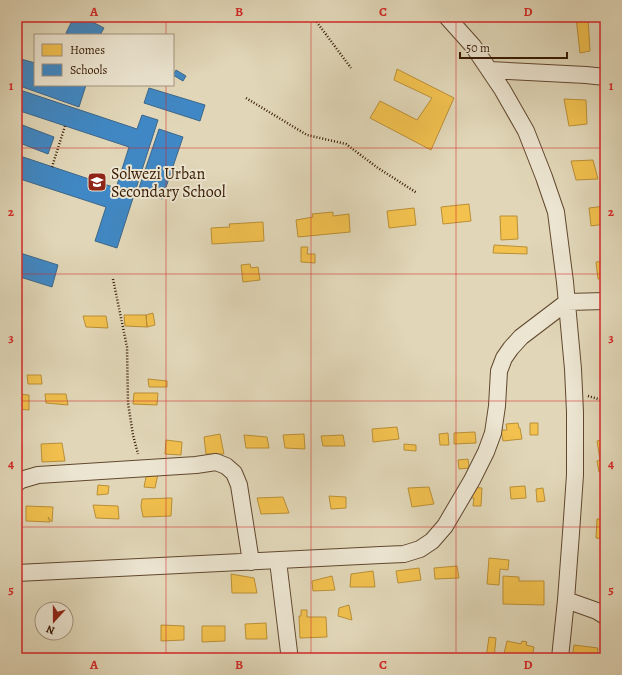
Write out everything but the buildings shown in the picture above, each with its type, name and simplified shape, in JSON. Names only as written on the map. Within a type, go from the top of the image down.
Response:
[{"type":"street","points":[[447,17],[472,46],[489,70],[502,89],[526,131],[544,177],[557,220],[567,302],[574,392],[575,474],[566,600],[560,658]]},
{"type":"street","points":[[489,70],[605,77]]},
{"type":"street","points":[[17,573],[404,554],[420,549],[432,541],[445,526],[472,480],[486,452],[493,433],[497,406],[499,371],[504,358],[511,348],[521,337],[567,302],[605,301]]},
{"type":"street","points":[[17,483],[38,474],[196,465],[216,462],[226,466],[234,473],[239,485],[250,562]]},
{"type":"street","points":[[278,561],[290,652],[289,658]]},
{"type":"street","points":[[566,600],[597,611],[605,616]]},
{"type":"path","points":[[313,17],[351,68]]},
{"type":"path","points":[[246,98],[307,135],[346,144],[378,168],[417,193]]},
{"type":"path","points":[[52,167],[65,126]]},
{"type":"path","points":[[112,279],[127,347],[128,403],[140,468]]},
{"type":"place","name":"Solwezi Urban Secondary School","points":[[97,182]]}]
